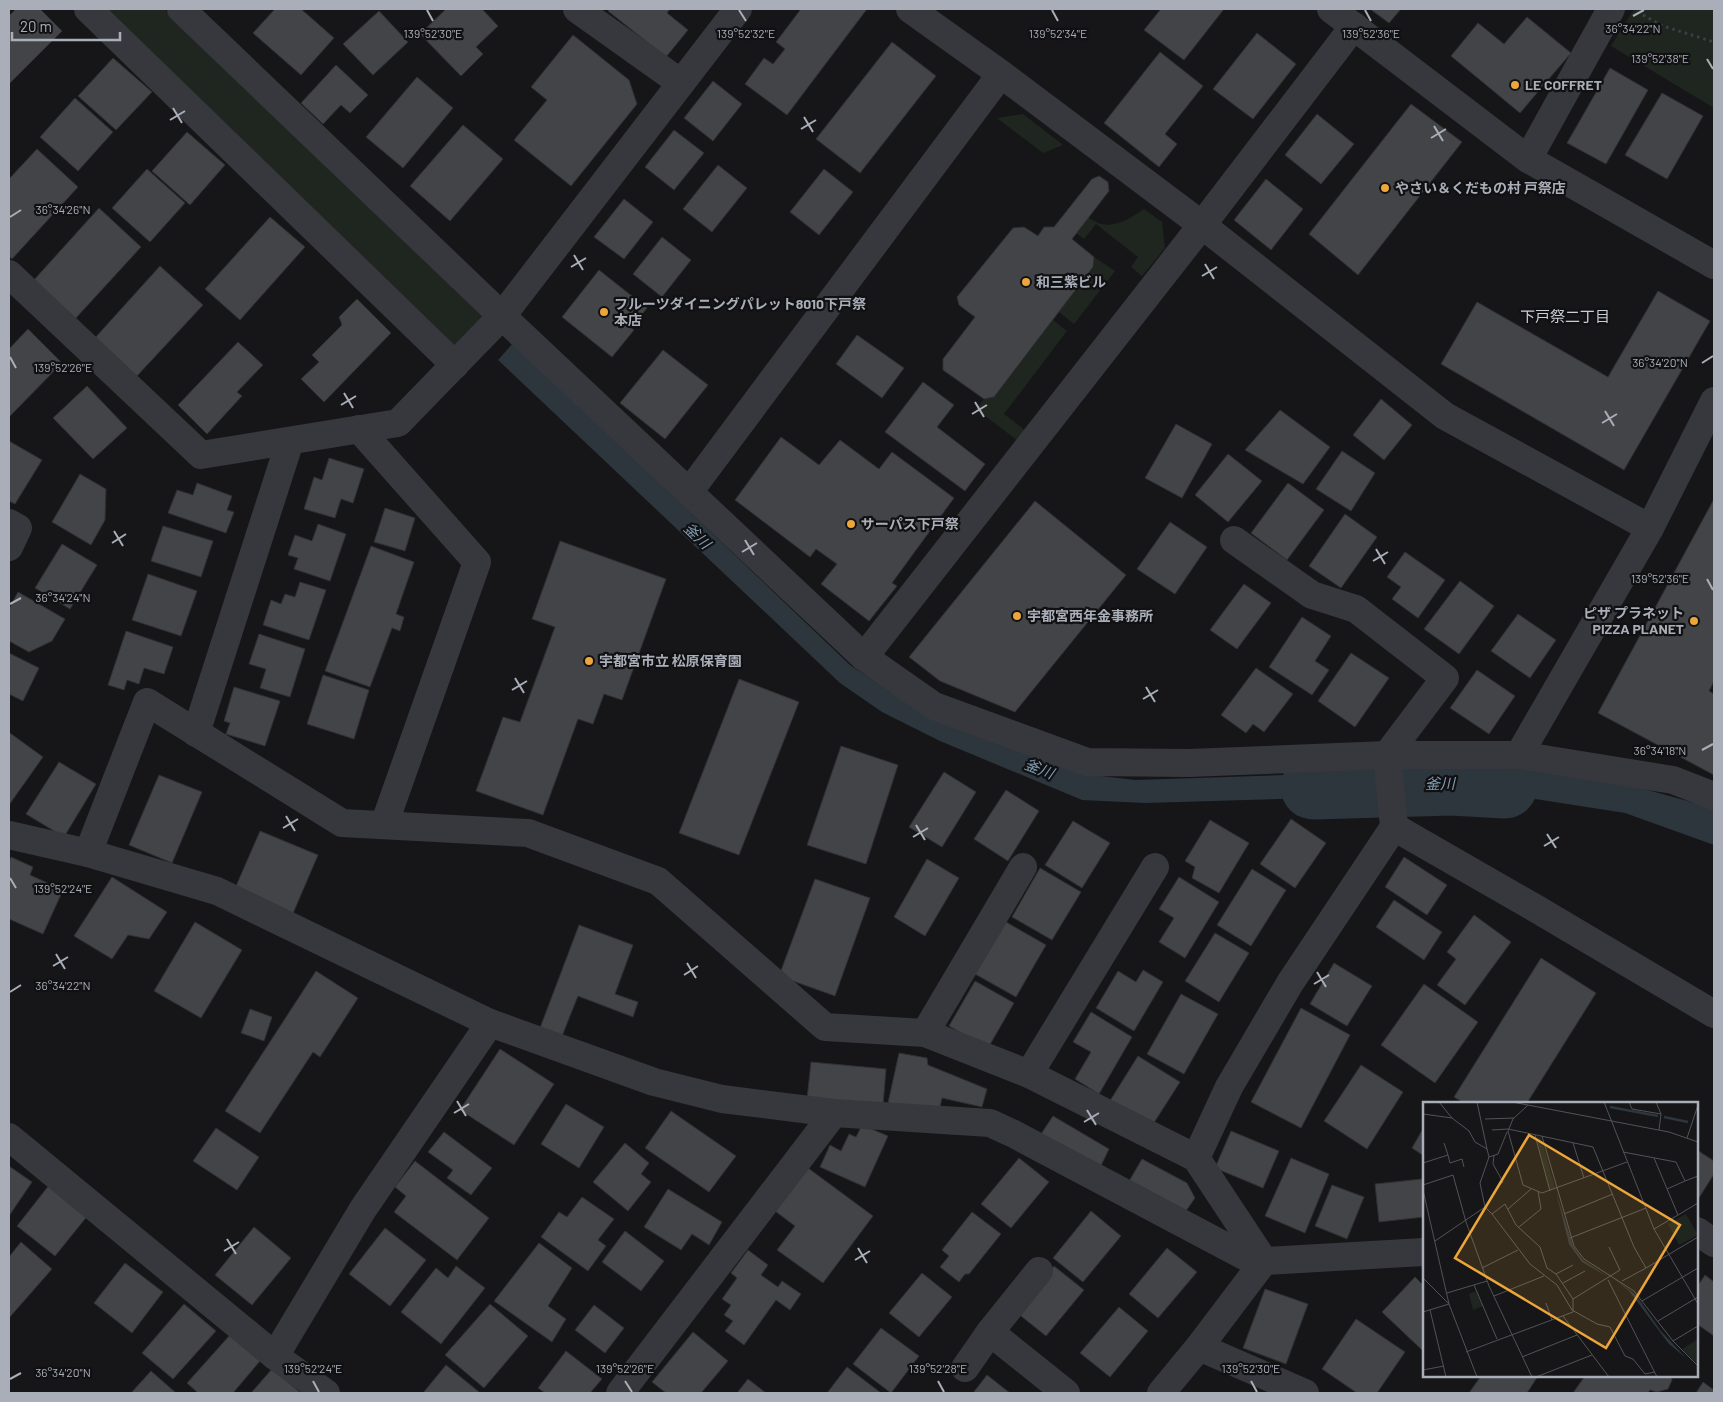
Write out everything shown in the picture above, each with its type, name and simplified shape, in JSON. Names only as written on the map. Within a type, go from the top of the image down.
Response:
[{"type":"street","points":[[88,9],[460,360]]},
{"type":"street","points":[[181,9],[498,320],[689,492],[864,657],[934,706],[1087,762],[1189,763],[1387,755],[1519,755],[1673,780],[1714,796]]},
{"type":"street","points":[[577,9],[681,83]]},
{"type":"street","points":[[9,274],[200,455],[398,423],[498,320],[738,9]]},
{"type":"street","points":[[910,9],[1001,74],[1202,225],[1445,416],[1650,528]]},
{"type":"street","points":[[1331,9],[1528,158],[1714,265]]},
{"type":"street","points":[[1528,158],[1611,9]]},
{"type":"street","points":[[864,657],[1202,225],[1354,26]]},
{"type":"street","points":[[689,492],[1001,74]]},
{"type":"street","points":[[1519,755],[1650,528],[1714,401]]},
{"type":"street","points":[[359,429],[477,562],[384,826]]},
{"type":"street","points":[[196,733],[290,441]]},
{"type":"street","points":[[9,523],[18,528],[9,548]]},
{"type":"street","points":[[1196,1158],[1229,1086],[1290,983],[1394,827],[1387,755],[1445,678],[1356,609],[1312,595],[1234,540]]},
{"type":"street","points":[[88,853],[147,702],[342,823],[528,833],[658,881],[825,1026],[925,1033],[1030,1074],[1196,1158],[1264,1261]]},
{"type":"street","points":[[1394,827],[1714,1014]]},
{"type":"street","points":[[9,835],[88,853],[218,891],[490,1023],[654,1082],[722,1098],[834,1113],[990,1123],[1244,1256],[1264,1261],[1423,1252]]},
{"type":"street","points":[[925,1033],[1023,867]]},
{"type":"street","points":[[1030,1074],[1155,867]]},
{"type":"street","points":[[275,1356],[363,1209],[490,1023]]},
{"type":"street","points":[[620,1393],[834,1113]]},
{"type":"street","points":[[9,1137],[275,1356],[326,1393]]},
{"type":"street","points":[[1698,1232],[1714,1243]]},
{"type":"street","points":[[1161,1393],[1199,1347],[1264,1261]]},
{"type":"street","points":[[964,1368],[1039,1271]]},
{"type":"street","points":[[990,1332],[1066,1393]]},
{"type":"street","points":[[1199,1347],[1305,1393]]},
{"type":"path","points":[[1641,14],[1663,26],[1714,42]]},
{"type":"shaded area","points":[[98,9],[164,9],[487,313],[453,349]]},
{"type":"shaded area","points":[[1634,9],[1714,9],[1714,108],[1611,46]]},
{"type":"shaded area","points":[[1023,114],[1063,145],[1043,153],[997,118]]},
{"type":"shaded area","points":[[1144,209],[1162,222],[1165,248],[1142,276],[1131,267],[1138,257],[1096,224],[1084,239],[1076,233],[1088,217],[1095,222],[1103,224],[1117,224]]},
{"type":"shaded area","points":[[1094,257],[1115,271],[1074,324],[1059,312],[1093,267]]},
{"type":"shaded area","points":[[1053,320],[1067,331],[1004,414],[1026,431],[1018,441],[976,409],[984,399],[994,397]]},
{"type":"water","points":[[513,343],[850,665],[927,716],[1085,774],[1135,780],[1375,772],[1377,796],[1145,803],[1082,800],[940,741],[882,712],[840,683],[498,360]]},
{"type":"water","points":[[1513,769],[1608,779],[1702,805],[1714,810],[1714,845],[1625,813],[1516,796],[1417,795],[1413,772]]},
{"type":"building","points":[[16,9],[40,9],[62,31],[9,84],[9,16]]},
{"type":"building","points":[[275,9],[301,9],[334,38],[301,75],[253,33]]},
{"type":"building","points":[[446,9],[482,9],[498,26],[476,47],[483,54],[461,76],[420,34]]},
{"type":"building","points":[[610,9],[670,9],[667,13],[688,30],[666,57],[608,11]]},
{"type":"building","points":[[801,9],[867,9],[787,115],[745,84],[764,58],[773,64],[785,49],[776,42]]},
{"type":"building","points":[[1161,9],[1224,9],[1184,60],[1144,30]]},
{"type":"building","points":[[1370,9],[1401,9],[1389,23]]},
{"type":"building","points":[[379,11],[408,42],[373,75],[343,44]]},
{"type":"building","name":"LE COFFRET","points":[[1527,17],[1571,53],[1520,113],[1451,56],[1478,23],[1504,44]]},
{"type":"building","points":[[1257,33],[1296,64],[1253,119],[1213,89]]},
{"type":"building","points":[[573,35],[629,80],[637,104],[571,186],[514,140],[547,100],[531,87]]},
{"type":"building","points":[[892,42],[936,76],[860,173],[816,139]]},
{"type":"building","points":[[1160,52],[1203,86],[1165,134],[1177,144],[1159,167],[1104,123]]},
{"type":"building","points":[[113,58],[152,92],[116,130],[78,96]]},
{"type":"building","points":[[336,65],[368,95],[350,113],[341,105],[323,124],[301,103]]},
{"type":"building","points":[[1610,68],[1648,90],[1606,164],[1567,143]]},
{"type":"building","points":[[417,77],[453,108],[403,168],[366,137]]},
{"type":"building","points":[[713,81],[742,104],[713,141],[684,118]]},
{"type":"building","points":[[1662,93],[1703,116],[1667,179],[1625,155]]},
{"type":"building","points":[[75,98],[113,132],[78,171],[40,137]]},
{"type":"building","name":"やさい＆くだもの村 戸祭店","points":[[1411,104],[1462,142],[1358,275],[1309,234]]},
{"type":"building","points":[[1317,114],[1354,144],[1321,184],[1285,155]]},
{"type":"building","points":[[463,125],[503,159],[450,221],[410,186]]},
{"type":"building","points":[[674,130],[704,153],[674,190],[645,167]]},
{"type":"building","points":[[187,132],[225,165],[190,205],[152,171]]},
{"type":"building","points":[[37,149],[78,187],[12,259],[9,256],[9,179]]},
{"type":"building","points":[[718,165],[747,188],[712,232],[683,209]]},
{"type":"building","points":[[147,169],[185,203],[150,242],[112,208]]},
{"type":"building","points":[[824,169],[853,192],[819,235],[790,212]]},
{"type":"building","name":"和三紫ビル","points":[[1099,176],[1108,182],[1109,191],[1072,239],[1094,257],[1093,267],[994,397],[984,399],[943,370],[943,359],[975,317],[959,305],[957,297],[1013,228],[1024,227],[1038,236],[1044,227],[1054,227],[1092,179]]},
{"type":"building","points":[[1266,179],[1303,209],[1271,250],[1234,220]]},
{"type":"building","points":[[624,199],[653,222],[624,259],[594,237]]},
{"type":"building","points":[[99,208],[141,247],[75,319],[33,281]]},
{"type":"building","points":[[270,217],[305,247],[240,320],[205,289]]},
{"type":"building","points":[[662,237],[691,260],[662,297],[633,274]]},
{"type":"building","points":[[160,266],[203,305],[136,377],[94,339]]},
{"type":"building","name":"フルーツダイニングパレット8010下戸祭 本店","points":[[599,270],[647,308],[631,328],[634,330],[612,357],[562,317]]},
{"type":"building","points":[[1658,291],[1710,321],[1624,470],[1441,364],[1477,302],[1608,377]]},
{"type":"building","points":[[357,299],[391,333],[324,402],[301,379],[319,362],[312,355],[342,325],[339,317]]},
{"type":"building","points":[[28,329],[62,363],[9,417],[9,349]]},
{"type":"building","points":[[857,335],[904,368],[882,398],[836,364]]},
{"type":"building","points":[[238,342],[263,365],[237,392],[242,396],[207,434],[178,405]]},
{"type":"building","points":[[663,350],[708,385],[665,439],[620,403]]},
{"type":"building","points":[[923,382],[954,405],[937,427],[985,464],[965,491],[885,432]]},
{"type":"building","points":[[87,386],[127,428],[93,459],[53,418]]},
{"type":"building","points":[[1381,399],[1412,425],[1384,460],[1353,435]]},
{"type":"building","points":[[1280,410],[1330,447],[1303,484],[1245,450]]},
{"type":"building","points":[[1176,424],[1212,444],[1182,498],[1145,478]]},
{"type":"building","name":"サーパス下戸祭","points":[[781,437],[819,465],[840,440],[879,469],[892,452],[954,498],[892,583],[897,586],[869,621],[821,584],[837,564],[816,549],[810,557],[735,500]]},
{"type":"building","points":[[9,441],[42,460],[15,504],[9,501]]},
{"type":"building","points":[[1342,451],[1375,473],[1351,511],[1316,489]]},
{"type":"building","points":[[1228,454],[1262,481],[1228,522],[1195,495]]},
{"type":"building","points":[[329,458],[364,469],[353,503],[341,499],[335,518],[304,509],[314,477],[322,480]]},
{"type":"building","points":[[80,474],[106,489],[105,520],[91,545],[52,522]]},
{"type":"building","points":[[197,483],[232,496],[227,510],[234,512],[226,533],[168,513],[177,490],[193,495]]},
{"type":"building","points":[[1288,483],[1324,510],[1287,560],[1251,533]]},
{"type":"building","points":[[1714,499],[1714,681],[1709,691],[1714,694],[1714,775],[1598,713]]},
{"type":"building","name":"宇都宮西年金事務所","points":[[1035,501],[1126,575],[1015,712],[940,681],[909,657]]},
{"type":"building","points":[[385,508],[415,518],[405,551],[374,542]]},
{"type":"building","points":[[1345,514],[1377,537],[1341,588],[1309,566]]},
{"type":"building","points":[[1170,522],[1207,547],[1175,594],[1137,569]]},
{"type":"building","points":[[318,524],[346,534],[330,581],[294,569],[298,558],[288,555],[295,535],[312,541]]},
{"type":"building","points":[[163,526],[213,541],[201,577],[151,561]]},
{"type":"building","name":"宇都宮市立 松原保育園","points":[[560,541],[666,579],[622,700],[604,694],[593,724],[578,719],[543,815],[476,791],[503,717],[520,722],[555,627],[532,619]]},
{"type":"building","points":[[62,544],[97,565],[70,609],[35,588]]},
{"type":"building","points":[[371,546],[414,562],[396,614],[404,617],[400,631],[392,628],[370,687],[325,671]]},
{"type":"building","points":[[1405,552],[1445,580],[1418,618],[1392,599],[1401,587],[1387,577]]},
{"type":"building","points":[[148,574],[197,591],[181,636],[132,620]]},
{"type":"building","points":[[1460,581],[1494,606],[1459,654],[1424,629]]},
{"type":"building","points":[[300,582],[326,590],[309,640],[263,625],[271,600],[281,604],[285,594],[295,597]]},
{"type":"building","points":[[1244,584],[1271,603],[1237,649],[1210,630]]},
{"type":"building","points":[[18,592],[65,619],[52,641],[29,652],[9,641],[9,609]]},
{"type":"building","points":[[1518,614],[1556,640],[1530,678],[1491,651]]},
{"type":"building","points":[[1302,617],[1331,636],[1315,661],[1329,670],[1312,695],[1269,667]]},
{"type":"building","points":[[126,631],[173,647],[164,674],[144,668],[139,684],[127,680],[124,690],[108,685]]},
{"type":"building","points":[[259,634],[305,649],[290,697],[260,688],[266,669],[249,664]]},
{"type":"building","points":[[9,653],[39,668],[23,701],[9,694]]},
{"type":"building","points":[[1351,653],[1389,678],[1355,727],[1318,701]]},
{"type":"building","points":[[1256,668],[1293,694],[1264,732],[1253,724],[1246,733],[1221,715]]},
{"type":"building","points":[[1477,670],[1515,696],[1489,734],[1450,708]]},
{"type":"building","points":[[323,675],[369,690],[354,739],[307,724]]},
{"type":"building","points":[[739,679],[799,702],[739,855],[679,833]]},
{"type":"building","points":[[234,687],[280,701],[265,746],[226,734],[230,723],[224,721]]},
{"type":"building","points":[[9,734],[43,757],[9,805]]},
{"type":"building","points":[[841,746],[898,765],[866,864],[807,845]]},
{"type":"building","points":[[59,762],[96,784],[64,837],[26,814]]},
{"type":"building","points":[[944,772],[976,792],[942,847],[909,827]]},
{"type":"building","points":[[159,775],[202,792],[172,863],[129,845]]},
{"type":"building","points":[[1006,790],[1039,811],[1008,861],[974,839]]},
{"type":"building","points":[[1291,819],[1326,843],[1295,888],[1260,864]]},
{"type":"building","points":[[1210,820],[1249,843],[1219,893],[1192,878],[1195,867],[1185,861]]},
{"type":"building","points":[[1073,821],[1110,843],[1082,888],[1045,865]]},
{"type":"building","points":[[260,831],[318,855],[291,918],[233,893]]},
{"type":"building","points":[[11,857],[33,867],[30,875],[63,890],[43,934],[9,919],[9,862]]},
{"type":"building","points":[[1404,857],[1447,885],[1427,915],[1385,887]]},
{"type":"building","points":[[927,859],[959,878],[925,936],[894,917]]},
{"type":"building","points":[[1040,868],[1081,892],[1052,940],[1012,917]]},
{"type":"building","points":[[1252,869],[1286,890],[1251,946],[1217,925]]},
{"type":"building","points":[[112,877],[167,912],[149,939],[128,935],[112,959],[74,936]]},
{"type":"building","points":[[1179,877],[1219,902],[1185,958],[1159,942],[1174,918],[1159,909]]},
{"type":"building","points":[[815,879],[870,898],[835,996],[779,976]]},
{"type":"building","points":[[1394,900],[1442,932],[1424,960],[1376,927]]},
{"type":"building","points":[[1474,915],[1511,942],[1465,1005],[1437,985],[1456,959],[1447,952]]},
{"type":"building","points":[[195,922],[242,950],[201,1018],[154,991]]},
{"type":"building","points":[[1006,922],[1046,945],[1016,997],[975,974]]},
{"type":"building","points":[[579,925],[633,945],[615,994],[638,1002],[633,1017],[578,996],[562,1036],[540,1028]]},
{"type":"building","points":[[1215,933],[1249,953],[1219,1002],[1185,981]]},
{"type":"building","points":[[1541,958],[1596,993],[1528,1102],[1462,1102],[1454,1097]]},
{"type":"building","points":[[1334,963],[1372,986],[1347,1026],[1310,1004]]},
{"type":"building","points":[[1143,970],[1163,982],[1134,1031],[1096,1008],[1118,971],[1136,982]]},
{"type":"building","points":[[316,971],[358,998],[320,1057],[313,1052],[260,1133],[225,1111]]},
{"type":"building","points":[[975,981],[1014,1003],[988,1048],[949,1026]]},
{"type":"building","points":[[1424,984],[1478,1022],[1435,1083],[1381,1045]]},
{"type":"building","points":[[1181,994],[1218,1014],[1184,1074],[1147,1054]]},
{"type":"building","points":[[1301,1008],[1350,1035],[1301,1128],[1251,1102]]},
{"type":"building","points":[[250,1009],[272,1017],[264,1041],[241,1033]]},
{"type":"building","points":[[1091,1012],[1132,1037],[1099,1094],[1075,1079],[1091,1052],[1073,1042]]},
{"type":"building","points":[[500,1049],[554,1084],[514,1145],[460,1110]]},
{"type":"building","points":[[899,1053],[927,1058],[928,1065],[987,1089],[982,1107],[942,1098],[939,1111],[888,1103]]},
{"type":"building","points":[[1138,1056],[1180,1082],[1150,1129],[1108,1104]]},
{"type":"building","points":[[811,1062],[886,1069],[883,1106],[807,1099]]},
{"type":"building","points":[[1361,1065],[1403,1092],[1367,1149],[1324,1121]]},
{"type":"building","points":[[566,1104],[604,1127],[579,1168],[541,1144]]},
{"type":"building","points":[[671,1111],[736,1156],[709,1192],[645,1148]]},
{"type":"building","points":[[1053,1116],[1109,1149],[1097,1174],[1037,1140]]},
{"type":"building","points":[[862,1125],[888,1136],[865,1187],[820,1167],[830,1145],[841,1151],[849,1134],[856,1137]]},
{"type":"building","points":[[216,1128],[259,1157],[237,1190],[193,1161]]},
{"type":"building","points":[[1423,1129],[1423,1155],[1412,1148]]},
{"type":"building","points":[[1231,1131],[1279,1151],[1263,1188],[1215,1168]]},
{"type":"building","points":[[444,1132],[492,1168],[471,1195],[447,1178],[453,1170],[428,1152]]},
{"type":"building","points":[[625,1143],[649,1163],[641,1174],[651,1182],[628,1211],[593,1182]]},
{"type":"building","points":[[1698,1151],[1714,1161],[1714,1174],[1698,1199]]},
{"type":"building","points":[[1019,1158],[1049,1182],[1011,1228],[981,1204]]},
{"type":"building","points":[[1291,1158],[1329,1174],[1305,1233],[1265,1216]]},
{"type":"building","points":[[1142,1159],[1187,1183],[1195,1198],[1181,1218],[1125,1188]]},
{"type":"building","points":[[415,1161],[489,1218],[457,1260],[394,1212],[406,1196],[395,1187]]},
{"type":"building","points":[[9,1166],[32,1182],[9,1216]]},
{"type":"building","points":[[808,1168],[873,1216],[823,1283],[777,1250],[795,1226],[775,1211]]},
{"type":"building","points":[[1422,1179],[1423,1217],[1379,1222],[1375,1184]]},
{"type":"building","points":[[50,1184],[89,1214],[55,1256],[17,1226]]},
{"type":"building","points":[[1332,1185],[1364,1197],[1347,1239],[1315,1226]]},
{"type":"building","points":[[668,1189],[722,1222],[709,1245],[692,1234],[681,1250],[644,1227]]},
{"type":"building","points":[[582,1197],[614,1219],[598,1240],[606,1246],[588,1271],[541,1237],[559,1212],[567,1217]]},
{"type":"building","points":[[1091,1211],[1121,1236],[1083,1282],[1053,1258]]},
{"type":"building","points":[[972,1212],[1001,1234],[969,1274],[965,1274],[959,1282],[940,1267],[949,1256],[942,1250]]},
{"type":"building","points":[[254,1227],[291,1258],[252,1305],[215,1275]]},
{"type":"building","points":[[385,1228],[426,1260],[390,1306],[349,1274]]},
{"type":"building","points":[[625,1231],[664,1261],[641,1291],[602,1262]]},
{"type":"building","points":[[21,1242],[52,1269],[9,1318],[9,1257]]},
{"type":"building","points":[[539,1243],[572,1268],[548,1306],[566,1319],[552,1342],[494,1301]]},
{"type":"building","points":[[1167,1248],[1197,1272],[1158,1318],[1129,1294]]},
{"type":"building","points":[[748,1250],[768,1265],[761,1275],[778,1287],[782,1281],[801,1294],[790,1310],[776,1300],[744,1345],[725,1331],[733,1321],[724,1315],[731,1305],[722,1299],[737,1278],[731,1273]]},
{"type":"building","points":[[125,1263],[163,1292],[132,1333],[94,1303]]},
{"type":"building","points":[[456,1266],[485,1288],[441,1344],[401,1312],[436,1268],[448,1278]]},
{"type":"building","points":[[1054,1266],[1084,1290],[1046,1336],[1016,1312]]},
{"type":"building","points":[[922,1273],[952,1297],[919,1337],[889,1313]]},
{"type":"building","points":[[1705,1275],[1714,1282],[1714,1336],[1698,1325],[1698,1286]]},
{"type":"building","points":[[1415,1277],[1423,1285],[1423,1351],[1382,1312]]},
{"type":"building","points":[[1265,1289],[1308,1304],[1286,1364],[1243,1348]]},
{"type":"building","points":[[184,1304],[216,1331],[173,1379],[142,1353]]},
{"type":"building","points":[[490,1304],[528,1336],[484,1388],[445,1355]]},
{"type":"building","points":[[594,1305],[624,1328],[605,1353],[575,1330]]},
{"type":"building","points":[[1119,1307],[1148,1331],[1110,1377],[1080,1353]]},
{"type":"building","points":[[1356,1319],[1405,1352],[1377,1393],[1357,1393],[1322,1369]]},
{"type":"building","points":[[881,1328],[919,1356],[891,1393],[853,1364]]},
{"type":"building","points":[[693,1332],[728,1361],[701,1393],[666,1393],[652,1382]]},
{"type":"building","points":[[230,1335],[260,1361],[233,1393],[198,1393],[187,1383]]},
{"type":"building","points":[[566,1351],[602,1379],[590,1393],[545,1393],[538,1388]]},
{"type":"building","points":[[446,1365],[479,1392],[423,1393]]},
{"type":"building","points":[[847,1367],[881,1393],[827,1393]]},
{"type":"building","points":[[272,1369],[301,1393],[251,1393]]},
{"type":"building","points":[[151,1371],[176,1393],[131,1393]]},
{"type":"building","points":[[987,1375],[1010,1393],[973,1393]]},
{"type":"building","points":[[1480,1377],[1537,1377],[1527,1393],[1469,1393]]},
{"type":"building","points":[[1584,1377],[1671,1377],[1672,1380],[1668,1389],[1657,1392],[1650,1390],[1648,1393],[1573,1393]]},
{"type":"building","points":[[748,1379],[766,1393],[737,1393]]},
{"type":"building","points":[[1703,1382],[1714,1390],[1714,1393],[1696,1393]]},
{"type":"waterway","name":"釜川","points":[[1313,787],[1452,783],[1505,786]]},
{"type":"place","name":"LE COFFRET","points":[[1515,85]]},
{"type":"place","name":"やさい＆くだもの村 戸祭店","points":[[1385,188]]},
{"type":"place","name":"和三紫ビル","points":[[1026,282]]},
{"type":"place","name":"フルーツダイニングパレット8010下戸祭 本店","points":[[604,312]]},
{"type":"place","name":"サーパス下戸祭","points":[[851,524]]},
{"type":"place","name":"宇都宮西年金事務所","points":[[1017,616]]},
{"type":"place","name":"ピザ プラネット PIZZA PLANET","points":[[1694,621]]},
{"type":"place","name":"宇都宮市立 松原保育園","points":[[589,661]]},
{"type":"district","name":"下戸祭二丁目","points":[[1565,317]]}]
